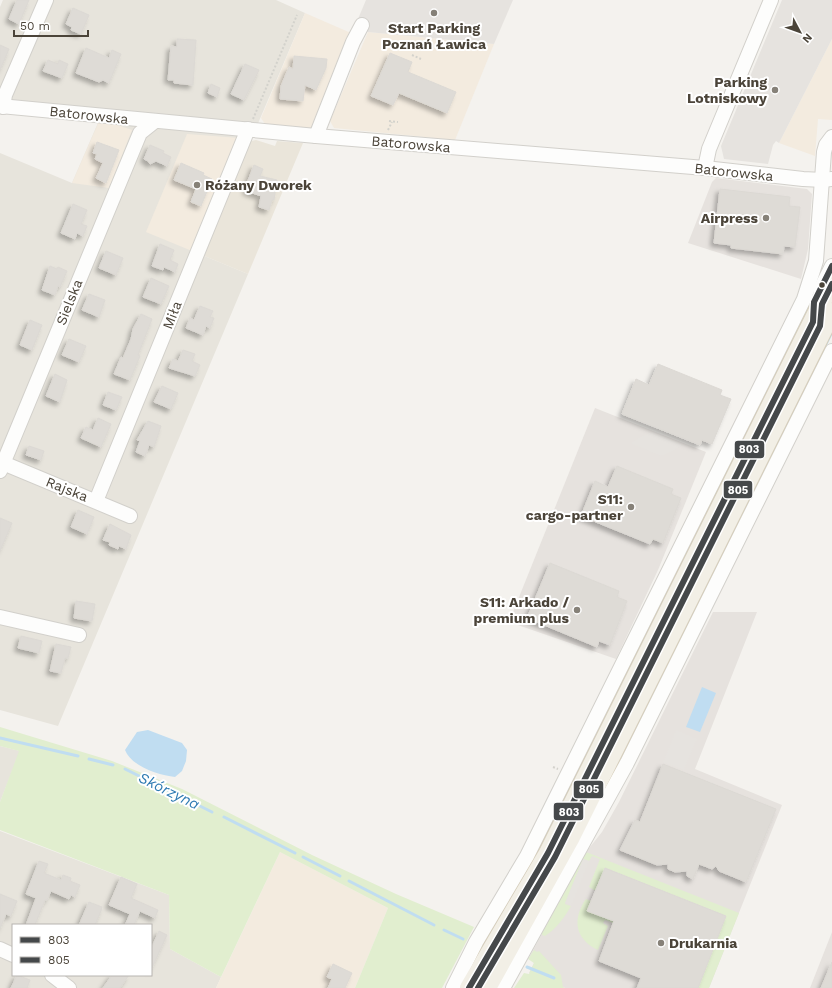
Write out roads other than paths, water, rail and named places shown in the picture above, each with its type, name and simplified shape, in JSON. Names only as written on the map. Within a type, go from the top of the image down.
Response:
[{"type":"main road","points":[[469,988],[512,916],[554,839],[832,282]]},
{"type":"main road","points":[[487,988],[571,837],[832,312]]},
{"type":"street","points":[[2,106],[5,95],[46,0]]},
{"type":"street","points":[[705,168],[710,149],[771,0]]},
{"type":"street","points":[[316,136],[353,42],[362,25]]},
{"type":"street","name":"Batorowska","points":[[2,106],[316,136],[705,168],[829,181]]},
{"type":"street","points":[[132,119],[140,133]]},
{"type":"street","name":"Sielska","points":[[2,467],[140,133],[155,121]]},
{"type":"street","name":"Miła","points":[[96,501],[248,129]]},
{"type":"street","points":[[453,988],[476,942],[527,856],[804,299],[816,261],[829,181],[824,152],[826,145],[832,137]]},
{"type":"street","points":[[813,322],[814,302],[832,266]]},
{"type":"street","points":[[504,988],[620,777],[832,351]]},
{"type":"street","name":"Rajska","points":[[2,467],[96,501],[130,516]]},
{"type":"street","points":[[0,617],[79,635]]},
{"type":"street","points":[[0,949],[12,955]]},
{"type":"street","points":[[53,976],[69,988]]},
{"type":"water","points":[[702,687],[716,693],[700,732],[686,727]]},
{"type":"water","points":[[148,730],[182,743],[187,750],[186,761],[182,771],[175,777],[146,769],[128,756],[125,750],[137,732]]},
{"type":"waterway","points":[[547,831],[799,326]]},
{"type":"waterway","points":[[613,773],[832,332]]},
{"type":"waterway","name":"Skórzyna","points":[[0,738],[78,756]]},
{"type":"waterway","name":"Skórzyna","points":[[89,759],[113,765]]},
{"type":"waterway","name":"Skórzyna","points":[[125,769],[212,812]]},
{"type":"waterway","name":"Skórzyna","points":[[224,817],[295,853]]},
{"type":"waterway","name":"Skórzyna","points":[[303,857],[340,876]]},
{"type":"waterway","points":[[501,915],[525,873]]},
{"type":"waterway","name":"Skórzyna","points":[[349,881],[434,925]]},
{"type":"waterway","name":"Skórzyna","points":[[444,930],[463,939]]},
{"type":"waterway","name":"Skórzyna","points":[[527,967],[554,978]]},
{"type":"place","name":"Start Parking Poznań Ławica","points":[[434,13]]},
{"type":"place","name":"Parking Lotniskowy","points":[[775,90]]},
{"type":"place","name":"Różany Dworek","points":[[197,185]]},
{"type":"place","name":"Airpress","points":[[766,218]]},
{"type":"place","name":"S11: cargo-partner","points":[[631,507]]},
{"type":"place","name":"S11: Arkado / premium plus","points":[[577,610]]},
{"type":"place","name":"Drukarnia","points":[[661,943]]}]
